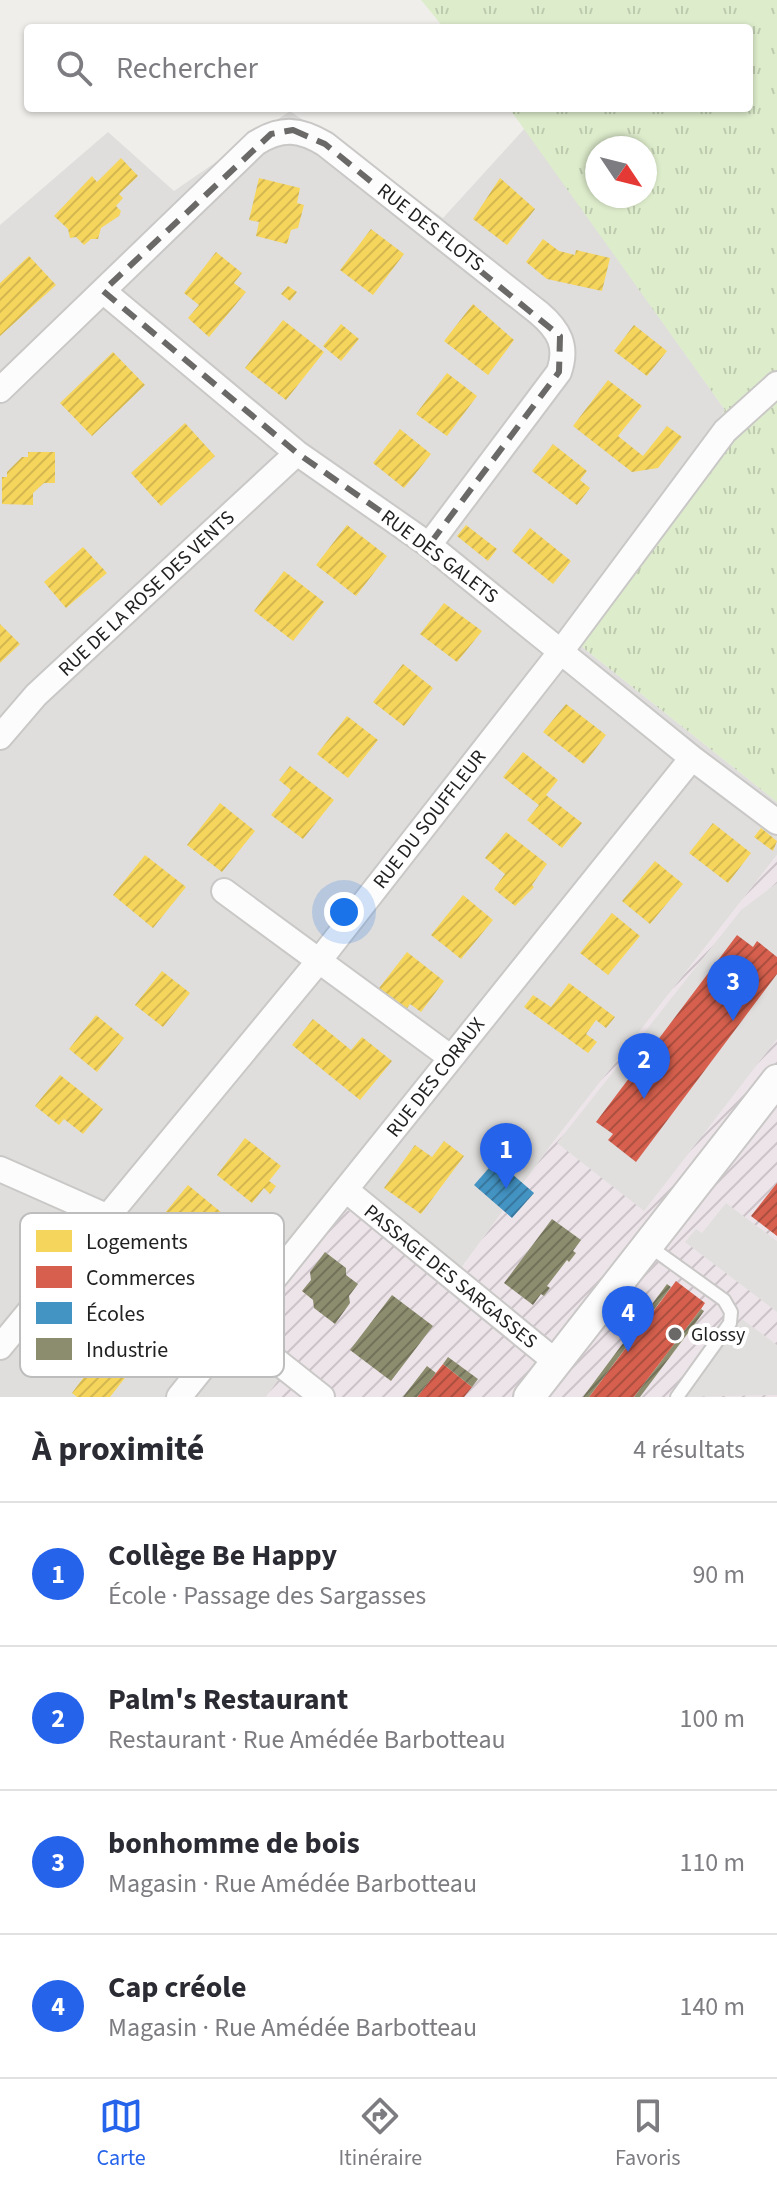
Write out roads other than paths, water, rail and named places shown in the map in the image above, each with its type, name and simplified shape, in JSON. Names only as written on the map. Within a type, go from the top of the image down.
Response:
[{"type":"street","name":"RUE DES FLOTS","points":[[103,291],[256,143],[271,134],[293,130],[325,144],[546,319],[560,336],[563,348],[559,372],[429,545]]},
{"type":"street","points":[[0,390],[103,291]]},
{"type":"street","name":"RUE DES GALETS","points":[[103,291],[297,453],[429,545],[692,758],[777,822]]},
{"type":"street","name":"RUE DU SOUFFLEUR","points":[[109,1213],[318,962],[562,650],[725,431],[777,384]]},
{"type":"street","name":"RUE DE LA ROSE DES VENTS","points":[[0,737],[36,695],[297,453]]},
{"type":"street","name":"RUE DES CORAUX","points":[[284,1267],[692,758]]},
{"type":"street","points":[[224,891],[450,1057]]},
{"type":"street","points":[[529,1397],[777,1080]]},
{"type":"street","points":[[0,1169],[99,1213]]},
{"type":"street","name":"PASSAGE DES SARGASSES","points":[[346,1190],[556,1362]]},
{"type":"street","name":"RUE DU SOUFFLEUR","points":[[0,1347],[20,1322]]},
{"type":"street","points":[[284,1367],[322,1397]]},
{"type":"street","name":"RUE DES CORAUX","points":[[179,1397],[195,1377]]},
{"type":"lane","points":[[649,1246],[724,1300],[731,1312],[730,1323],[677,1397]]},
{"type":"place","name":"bonhomme de bois","points":[[733,1021]]},
{"type":"place","name":"Palm's Restaurant","points":[[644,1099]]},
{"type":"place","name":"Collège Be Happy","points":[[506,1189]]},
{"type":"place","name":"Glossy","points":[[675,1334]]},
{"type":"place","name":"Cap créole","points":[[628,1352]]}]
